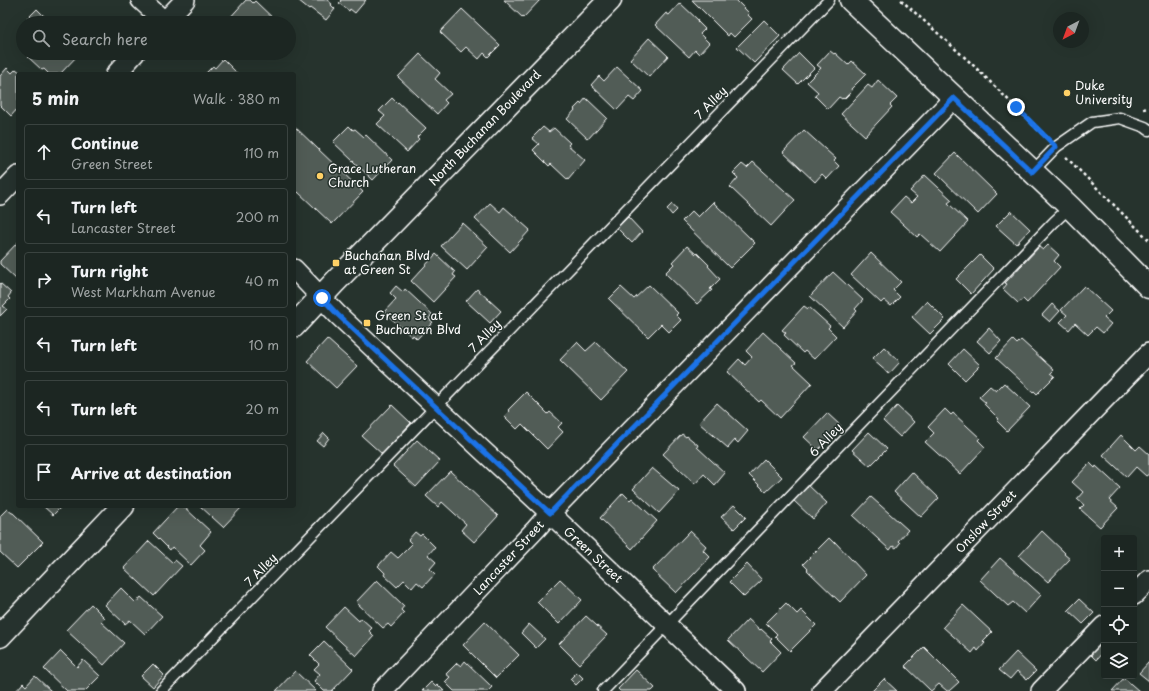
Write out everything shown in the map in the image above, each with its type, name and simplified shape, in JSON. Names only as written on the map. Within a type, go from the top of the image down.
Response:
[{"type":"street","points":[[141,0],[158,16]]},
{"type":"street","points":[[170,16],[185,0]]},
{"type":"street","name":"North Buchanan Boulevard","points":[[296,324],[610,0]]},
{"type":"street","points":[[851,0],[1070,207],[1149,287]]},
{"type":"street","points":[[118,72],[129,60]]},
{"type":"street","name":"Lancaster Street","points":[[382,691],[550,513],[954,98]]},
{"type":"street","points":[[0,195],[16,178]]},
{"type":"street","name":"Green Street","points":[[296,271],[338,315],[550,513],[736,691]]},
{"type":"street","name":"Onslow Street","points":[[822,691],[1149,353]]},
{"type":"street","points":[[0,636],[121,508]]},
{"type":"street","points":[[1137,592],[1149,580]]},
{"type":"street","points":[[1042,691],[1101,629]]},
{"type":"lane","name":"7 Alley","points":[[161,691],[829,0]]},
{"type":"lane","points":[[1032,172],[1056,147],[1092,122],[1120,118],[1145,127],[1149,130]]},
{"type":"lane","name":"6 Alley","points":[[603,691],[1070,207]]},
{"type":"path","points":[[900,0],[972,64],[1149,240]]},
{"type":"path","points":[[1143,109],[1149,108]]},
{"type":"building","points":[[246,0],[250,0],[253,3],[255,1],[271,16],[232,16]]},
{"type":"building","points":[[298,0],[327,0],[335,9],[326,20]]},
{"type":"building","points":[[340,0],[366,0],[355,13],[350,9],[349,11],[339,3],[341,1]]},
{"type":"building","points":[[504,0],[540,0],[523,18]]},
{"type":"building","points":[[692,0],[736,0],[749,13],[748,15],[752,19],[734,37],[730,33],[728,36]]},
{"type":"building","points":[[680,3],[705,29],[700,34],[709,43],[699,54],[695,50],[689,57],[655,25],[666,13],[669,15]]},
{"type":"building","points":[[37,9],[44,16],[30,16]]},
{"type":"building","points":[[462,9],[500,45],[488,57],[484,53],[479,59],[466,47],[461,52],[440,32]]},
{"type":"building","points":[[764,20],[780,36],[754,63],[737,47]]},
{"type":"building","points":[[649,38],[668,56],[649,77],[630,59]]},
{"type":"building","points":[[830,51],[834,54],[835,53],[848,65],[852,61],[866,74],[851,89],[852,91],[844,99],[839,97],[828,109],[815,96],[818,92],[807,82],[821,68],[817,65]]},
{"type":"building","points":[[799,53],[814,68],[798,84],[783,70]]},
{"type":"building","points":[[420,54],[440,73],[435,79],[451,94],[444,100],[447,103],[437,114],[398,77]]},
{"type":"building","points":[[31,60],[73,60],[62,72],[47,72],[44,69],[42,70]]},
{"type":"building","points":[[222,60],[224,60],[236,72],[207,72],[213,66],[215,68]]},
{"type":"building","points":[[617,67],[643,91],[634,101],[629,97],[617,110],[591,85],[599,76],[604,81]]},
{"type":"building","points":[[7,68],[12,73],[16,69],[20,72],[16,72],[16,110],[11,116],[0,105],[0,76]]},
{"type":"building","points":[[878,80],[897,98],[890,105],[892,107],[865,136],[841,114],[868,85],[872,88]]},
{"type":"building","points":[[392,98],[426,128],[417,137],[419,139],[407,152],[377,124],[385,116],[379,111]]},
{"type":"building","points":[[586,98],[607,118],[588,139],[567,119],[575,110],[574,109]]},
{"type":"building","points":[[349,126],[364,137],[366,135],[392,160],[373,180],[333,142]]},
{"type":"building","points":[[543,127],[549,132],[554,128],[570,143],[568,145],[585,160],[568,180],[551,164],[549,166],[533,150],[539,144],[532,138]]},
{"type":"building","name":"Grace Lutheran Church","points":[[296,128],[363,192],[332,224],[298,192],[296,194]]},
{"type":"building","points":[[804,130],[836,159],[834,161],[839,166],[827,179],[822,174],[815,182],[783,152]]},
{"type":"building","points":[[955,153],[997,194],[978,214],[936,173]]},
{"type":"building","points":[[753,162],[795,200],[771,226],[730,187],[738,178],[733,173],[742,164],[747,168]]},
{"type":"building","points":[[925,175],[952,200],[948,203],[968,222],[940,252],[920,234],[917,237],[890,212],[904,197],[911,203],[917,197],[910,191]]},
{"type":"building","points":[[713,202],[755,243],[730,268],[682,221],[692,211],[698,217]]},
{"type":"building","points":[[490,203],[500,212],[504,207],[530,230],[510,252],[475,219]]},
{"type":"building","points":[[672,204],[677,210],[672,215],[667,209]]},
{"type":"building","points":[[1011,211],[1030,229],[1016,244],[996,226]]},
{"type":"building","points":[[628,217],[642,232],[632,243],[617,228]]},
{"type":"building","points":[[462,223],[488,247],[467,270],[441,246]]},
{"type":"building","points":[[16,244],[16,279],[0,264],[0,261]]},
{"type":"building","points":[[1048,245],[1059,255],[1054,261],[1060,267],[1027,303],[1023,299],[1018,303],[1003,289],[1007,284],[1005,283],[1039,247],[1043,250]]},
{"type":"building","points":[[687,246],[696,254],[697,253],[709,265],[708,266],[720,279],[710,289],[712,290],[697,304],[665,273],[674,264],[672,262]]},
{"type":"building","points":[[871,253],[901,282],[893,290],[900,297],[891,306],[884,300],[881,303],[851,275]]},
{"type":"building","points":[[436,254],[455,272],[453,275],[456,277],[433,302],[411,281]]},
{"type":"building","points":[[980,255],[994,269],[971,294],[956,279]]},
{"type":"building","points":[[833,272],[863,300],[855,309],[857,311],[843,327],[810,296]]},
{"type":"building","points":[[0,283],[11,293],[8,297],[10,299],[3,306],[7,309],[0,316]]},
{"type":"building","points":[[649,285],[678,313],[676,315],[681,320],[669,332],[661,324],[648,337],[609,299],[621,287],[634,299]]},
{"type":"building","points":[[396,286],[403,292],[405,289],[432,314],[429,319],[433,322],[417,339],[413,335],[412,337],[384,312],[396,299],[390,293]]},
{"type":"building","points":[[1084,286],[1111,311],[1104,318],[1111,324],[1103,333],[1096,327],[1088,335],[1075,323],[1069,330],[1060,322],[1067,315],[1061,310]]},
{"type":"building","points":[[477,289],[501,311],[490,323],[466,301]]},
{"type":"building","points":[[927,301],[945,319],[930,334],[912,317]]},
{"type":"building","points":[[1052,304],[1060,311],[1050,322],[1042,315]]},
{"type":"building","points":[[804,306],[808,309],[809,307],[830,326],[828,328],[836,336],[814,359],[805,351],[803,353],[784,335],[786,333],[782,330]]},
{"type":"building","points":[[989,328],[1001,341],[990,353],[977,341]]},
{"type":"building","points":[[763,332],[796,363],[793,365],[812,383],[780,418],[761,400],[759,402],[727,372],[739,359],[745,365],[752,357],[746,351]]},
{"type":"building","points":[[327,339],[357,366],[336,388],[307,361]]},
{"type":"building","points":[[1013,340],[1017,344],[1021,340],[1054,370],[1051,373],[1055,376],[1037,394],[996,358]]},
{"type":"building","points":[[577,342],[586,351],[596,342],[628,372],[601,400],[560,360]]},
{"type":"building","points":[[884,347],[900,362],[889,374],[872,359]]},
{"type":"building","points":[[963,349],[980,365],[965,380],[949,364]]},
{"type":"building","points":[[1004,383],[1030,407],[1007,431],[997,421],[999,419],[984,404],[986,403],[979,397],[990,386],[996,391]]},
{"type":"building","points":[[526,392],[548,414],[550,412],[562,423],[558,427],[563,432],[547,449],[522,424],[517,429],[504,416]]},
{"type":"building","points":[[717,403],[748,431],[738,443],[735,440],[728,448],[699,423]]},
{"type":"building","points":[[392,405],[411,423],[382,454],[362,436]]},
{"type":"building","points":[[897,406],[914,422],[900,437],[883,421]]},
{"type":"building","points":[[945,409],[951,415],[953,413],[980,438],[978,440],[985,447],[960,474],[925,442],[934,433],[928,427]]},
{"type":"building","points":[[827,413],[841,426],[818,450],[804,437]]},
{"type":"building","points":[[869,432],[887,449],[870,466],[852,450]]},
{"type":"building","points":[[324,433],[329,438],[323,446],[317,441]]},
{"type":"building","points":[[682,434],[698,445],[697,447],[725,473],[715,485],[704,474],[695,484],[663,454]]},
{"type":"building","points":[[1121,435],[1136,450],[1140,446],[1149,454],[1149,474],[1146,476],[1136,467],[1127,477],[1103,455]]},
{"type":"building","points":[[417,440],[440,461],[416,487],[393,466]]},
{"type":"building","points":[[764,459],[782,477],[766,492],[749,475]]},
{"type":"building","points":[[1090,463],[1095,468],[1096,466],[1120,488],[1109,500],[1118,508],[1100,527],[1080,509],[1084,505],[1077,499],[1083,492],[1072,482]]},
{"type":"building","points":[[652,468],[679,491],[659,513],[633,489]]},
{"type":"building","points":[[450,471],[498,516],[474,542],[461,530],[466,524],[442,502],[438,507],[426,496]]},
{"type":"building","points":[[912,472],[939,498],[921,517],[894,492]]},
{"type":"building","points":[[807,484],[827,503],[813,519],[793,500]]},
{"type":"building","points":[[623,493],[630,500],[632,498],[657,521],[632,549],[600,518]]},
{"type":"building","points":[[871,497],[908,530],[898,541],[900,543],[896,548],[893,546],[890,550],[853,516]]},
{"type":"building","points":[[734,505],[746,517],[734,529],[721,517]]},
{"type":"building","points":[[45,508],[60,508],[53,515]]},
{"type":"building","points":[[176,508],[185,508],[211,532],[200,545],[205,550],[191,565],[172,547],[170,550],[153,533]]},
{"type":"building","points":[[202,508],[241,508],[223,527]]},
{"type":"building","points":[[7,509],[43,542],[17,568],[0,552],[0,516]]},
{"type":"building","points":[[690,531],[706,546],[703,550],[710,557],[676,593],[652,570]]},
{"type":"building","points":[[1042,531],[1070,559],[1048,582],[1019,556]]},
{"type":"building","points":[[415,532],[420,536],[422,534],[435,547],[428,555],[436,562],[430,569],[435,574],[423,587],[417,582],[412,588],[404,580],[397,587],[384,575],[385,573],[378,566],[391,552],[398,558],[412,544],[408,540]]},
{"type":"building","points":[[829,538],[834,543],[835,542],[866,575],[840,602],[807,570],[808,569],[803,564]]},
{"type":"building","points":[[149,541],[173,563],[175,560],[182,566],[154,596],[124,568]]},
{"type":"building","points":[[1000,558],[1041,595],[1025,613],[1013,602],[1008,606],[980,580]]},
{"type":"building","points":[[747,564],[762,580],[744,597],[729,582]]},
{"type":"building","points":[[560,579],[582,600],[559,624],[537,602]]},
{"type":"building","points":[[377,580],[404,606],[401,610],[404,613],[391,627],[388,624],[383,628],[356,602]]},
{"type":"building","points":[[121,588],[136,603],[141,597],[162,616],[145,634],[130,620],[125,624],[105,605]]},
{"type":"building","points":[[1079,599],[1094,613],[1083,624],[1068,610]]},
{"type":"building","points":[[786,603],[797,614],[801,610],[816,625],[790,651],[775,636],[777,634],[766,623]]},
{"type":"building","points":[[91,604],[105,618],[101,622],[124,643],[104,665],[66,630]]},
{"type":"building","points":[[963,605],[992,632],[983,641],[985,643],[978,651],[976,648],[972,653],[943,627]]},
{"type":"building","points":[[344,607],[359,621],[361,618],[372,628],[369,631],[374,636],[356,656],[325,627]]},
{"type":"building","points":[[586,616],[607,635],[579,664],[559,644]]},
{"type":"building","points":[[748,619],[772,639],[770,641],[781,652],[762,672],[728,640]]},
{"type":"building","points":[[485,622],[519,655],[496,678],[463,645]]},
{"type":"building","points":[[529,624],[545,639],[536,648],[521,633]]},
{"type":"building","points":[[324,641],[353,669],[332,691],[324,691],[314,681],[320,674],[314,669],[319,664],[310,655]]},
{"type":"building","points":[[1100,641],[1101,642],[1101,654],[1096,660],[1089,653]]},
{"type":"building","points":[[924,647],[959,682],[949,691],[939,684],[931,691],[905,666]]},
{"type":"building","points":[[61,651],[77,667],[83,660],[100,676],[85,691],[67,691],[44,669]]},
{"type":"building","points":[[1016,652],[1036,671],[1027,680],[1017,671],[1010,679],[999,670]]},
{"type":"building","points":[[465,661],[492,687],[488,691],[454,691],[445,682],[450,677],[446,674],[457,663],[461,666]]},
{"type":"building","points":[[1149,662],[1149,681],[1139,673]]},
{"type":"building","points":[[153,664],[164,675],[153,687],[141,676]]},
{"type":"building","points":[[636,670],[655,688],[652,691],[620,691],[618,689]]},
{"type":"building","points":[[295,671],[316,691],[276,691]]},
{"type":"building","points":[[577,672],[583,678],[576,685],[570,679]]},
{"type":"building","points":[[35,676],[51,691],[16,691],[23,683],[26,686]]},
{"type":"building","points":[[884,679],[897,691],[872,691]]},
{"type":"building","points":[[1123,679],[1125,679],[1139,691],[1112,691]]},
{"type":"building","points":[[431,682],[435,686],[437,684],[444,691],[422,691]]},
{"type":"place","name":"Duke University","points":[[1067,93]]},
{"type":"place","name":"Grace Lutheran Church","points":[[320,176]]},
{"type":"place","name":"Buchanan Blvd at Green St","points":[[336,263]]},
{"type":"place","name":"Green St at Buchanan Blvd","points":[[367,323]]},
{"type":"route","points":[[322,298],[338,315],[550,513],[954,98],[1032,172],[1056,147],[1016,107]]}]
